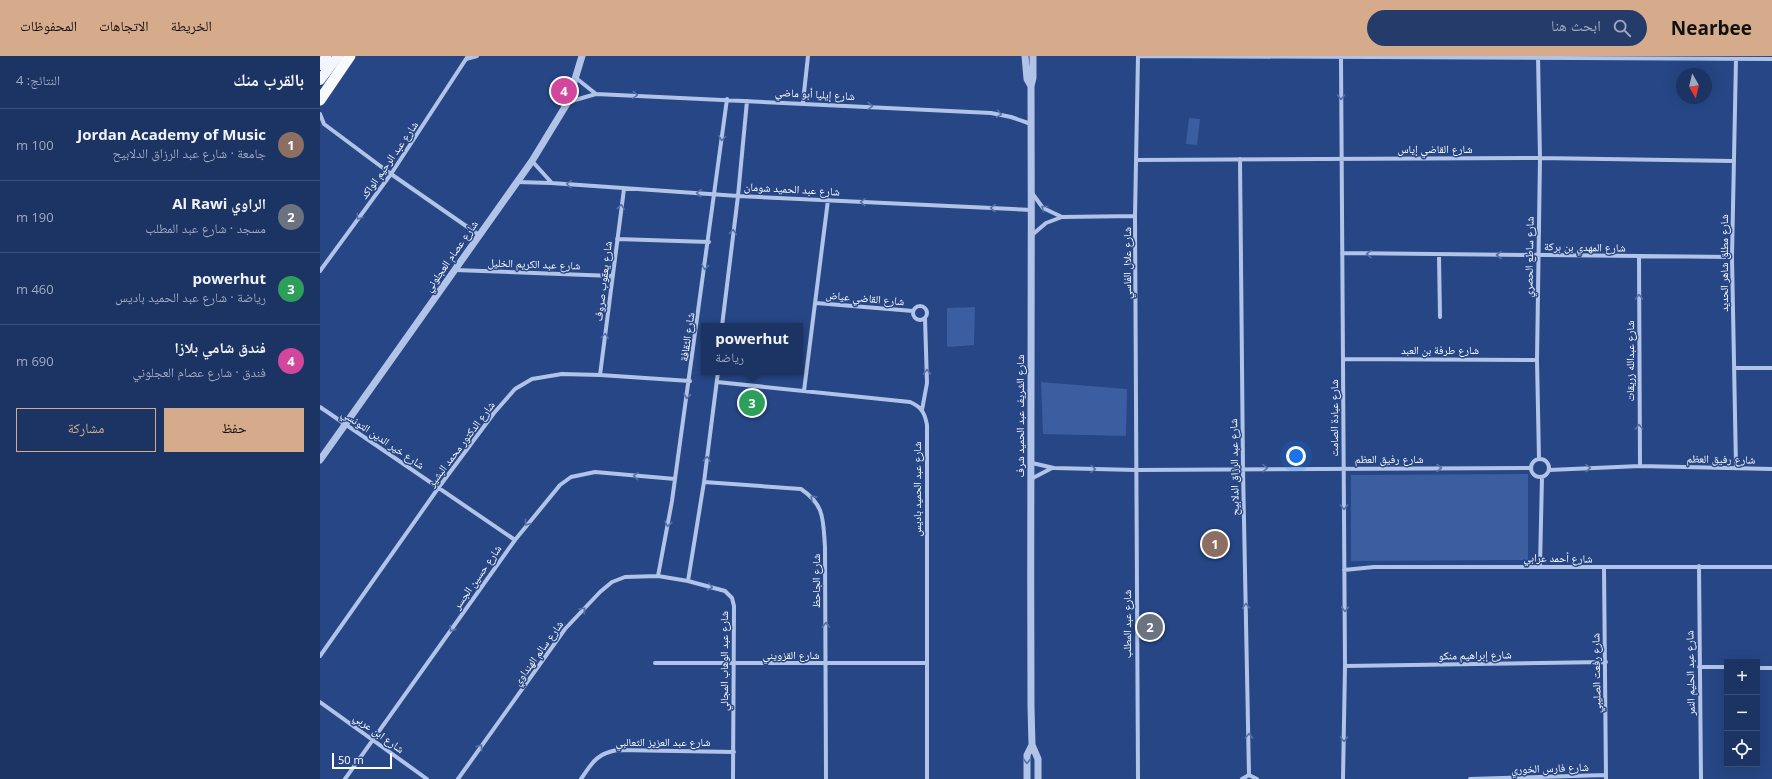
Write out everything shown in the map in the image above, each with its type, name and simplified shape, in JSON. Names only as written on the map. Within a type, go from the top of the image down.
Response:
[{"type":"highway","points":[[320,100],[350,56]]},
{"type":"main road","points":[[320,80],[338,56]]},
{"type":"street","points":[[467,57],[477,56]]},
{"type":"street","name":"شارع عصام العجلوني","points":[[320,460],[532,161],[568,102],[582,56]]},
{"type":"street","points":[[803,102],[808,56]]},
{"type":"street","name":"شارع الشريف عبد الحميد شرف","points":[[1025,56],[1027,79],[1031,86]]},
{"type":"street","name":"شارع الشريف عبد الحميد شرف","points":[[1033,56],[1033,78],[1031,86],[1032,235],[1030,334],[1032,463],[1032,745],[1038,759],[1038,779]]},
{"type":"street","name":"شارع علال الفاسي","points":[[1136,470],[1135,216],[1138,56],[1341,58],[1538,57],[1772,60]]},
{"type":"street","name":"شارع عبد الرحيم الواكد","points":[[320,271],[391,174],[467,57]]},
{"type":"street","name":"شارع ساطع الحصري","points":[[1538,57],[1540,158],[1537,360],[1539,459]]},
{"type":"street","name":"شارع عبادة الصامت","points":[[1341,58],[1345,666],[1343,779]]},
{"type":"street","name":"شارع مطلق شاهر الحديد","points":[[1736,59],[1732,257],[1736,468]]},
{"type":"street","points":[[576,78],[596,94]]},
{"type":"street","name":"شارع إيليا أبو ماضي","points":[[568,102],[596,94],[803,102],[991,113],[1011,116],[1031,124]]},
{"type":"street","name":"شارع الثقافة","points":[[658,576],[690,381],[727,100]]},
{"type":"street","points":[[722,323],[738,196],[747,101]]},
{"type":"street","points":[[320,114],[322,124],[479,235]]},
{"type":"street","name":"شارع القاضي إياس","points":[[1137,160],[1540,158],[1734,161]]},
{"type":"street","name":"شارع عبد الرزاق الدلابيح","points":[[1240,159],[1243,469],[1249,775]]},
{"type":"street","points":[[532,161],[551,183]]},
{"type":"street","name":"شارع عبد الحميد شومان","points":[[516,182],[551,183],[738,196],[1032,210]]},
{"type":"street","name":"شارع يعقوب صروف","points":[[600,375],[624,189]]},
{"type":"street","points":[[1032,192],[1043,208],[1062,217]]},
{"type":"street","points":[[804,391],[828,200]]},
{"type":"street","points":[[1032,235],[1046,223],[1062,217],[1135,216]]},
{"type":"street","points":[[617,239],[709,242]]},
{"type":"street","name":"شارع المهدي بن بركة","points":[[1342,253],[1732,257]]},
{"type":"street","points":[[1438,255],[1440,317]]},
{"type":"street","name":"شارع عبدالله زريقات","points":[[1639,256],[1640,466]]},
{"type":"street","name":"شارع عبد الكريم الخليل","points":[[455,270],[613,276]]},
{"type":"street","name":"شارع القاضي عياض","points":[[816,303],[913,311]]},
{"type":"street","points":[[922,410],[927,383],[925,318],[928,314],[924,307],[916,307],[913,311],[915,319],[920,321],[925,318]]},
{"type":"street","name":"شارع طرفة بن العبد","points":[[1343,359],[1537,360]]},
{"type":"street","points":[[1734,368],[1772,368]]},
{"type":"street","name":"شارع الدكتور محمد البشير","points":[[320,656],[494,412],[521,384],[542,376],[576,374],[690,381]]},
{"type":"street","points":[[688,581],[704,482],[718,375]]},
{"type":"street","points":[[717,382],[910,402],[918,405],[922,410]]},
{"type":"street","name":"شارع خير الدين التونسي","points":[[320,407],[515,540]]},
{"type":"street","name":"شارع عبد الحميد باديس","points":[[922,410],[927,425],[927,779]]},
{"type":"street","points":[[1540,566],[1542,477],[1549,470],[1547,462],[1539,459],[1534,462],[1531,468],[1534,474],[1542,477]]},
{"type":"street","name":"شارع رفيق العظم","points":[[1032,463],[1054,468],[1136,470],[1531,468]]},
{"type":"street","name":"شارع رفيق العظم","points":[[1549,470],[1640,466],[1772,469]]},
{"type":"street","name":"شارع رفيق العظم","points":[[1031,478],[1045,470],[1054,468]]},
{"type":"street","name":"شارع عبد المطلب","points":[[1136,470],[1138,779]]},
{"type":"street","name":"شارع حسين الجسر","points":[[345,779],[515,540],[551,494],[571,477],[596,472],[675,479]]},
{"type":"street","name":"شارع الجاحظ","points":[[704,482],[801,489],[818,503],[822,518],[825,547],[826,779]]},
{"type":"street","name":"شارع عبد الحليم النمر","points":[[1699,566],[1701,779]]},
{"type":"street","name":"شارع أحمد عرابي","points":[[1344,570],[1374,567],[1772,567]]},
{"type":"street","name":"شارع رفعت الصليبي","points":[[1604,567],[1606,777]]},
{"type":"street","name":"شارع عبد الوهاب المجالي","points":[[658,576],[688,581],[725,591],[732,598],[734,606],[733,779]]},
{"type":"street","name":"شارع سالم الهنداوي","points":[[458,779],[565,630],[600,592],[612,582],[625,578],[658,576]]},
{"type":"street","name":"شارع إبراهيم منكو","points":[[1345,666],[1606,662]]},
{"type":"street","name":"شارع القزويني","points":[[655,663],[926,663]]},
{"type":"street","points":[[1699,667],[1724,667]]},
{"type":"street","points":[[1760,668],[1772,668]]},
{"type":"street","name":"شارع ابن عربي","points":[[320,702],[374,739],[427,779]]},
{"type":"street","name":"شارع الشريف عبد الحميد شرف","points":[[1028,779],[1027,755],[1032,745]]},
{"type":"street","name":"شارع عبد العزيز الثعالبي","points":[[581,779],[596,757],[606,752],[617,750],[734,752]]},
{"type":"street","points":[[1242,779],[1249,775],[1257,779]]},
{"type":"street","name":"شارع فارس الخوري","points":[[1470,779],[1606,777]]},
{"type":"shaded area","points":[[1189,118],[1200,119],[1197,145],[1186,144]]},
{"type":"shaded area","points":[[975,307],[974,345],[947,347],[947,308]]},
{"type":"shaded area","points":[[1041,382],[1127,389],[1126,436],[1043,434]]},
{"type":"shaded area","points":[[1528,474],[1528,560],[1351,561],[1351,475]]},
{"type":"place","name":"فندق شامي بلازا","points":[[564,91]]},
{"type":"place","name":"powerhut","points":[[752,403]]},
{"type":"place","name":"Jordan Academy of Music","points":[[1215,544]]},
{"type":"place","name":"الراوي Al Rawi","points":[[1150,627]]}]
